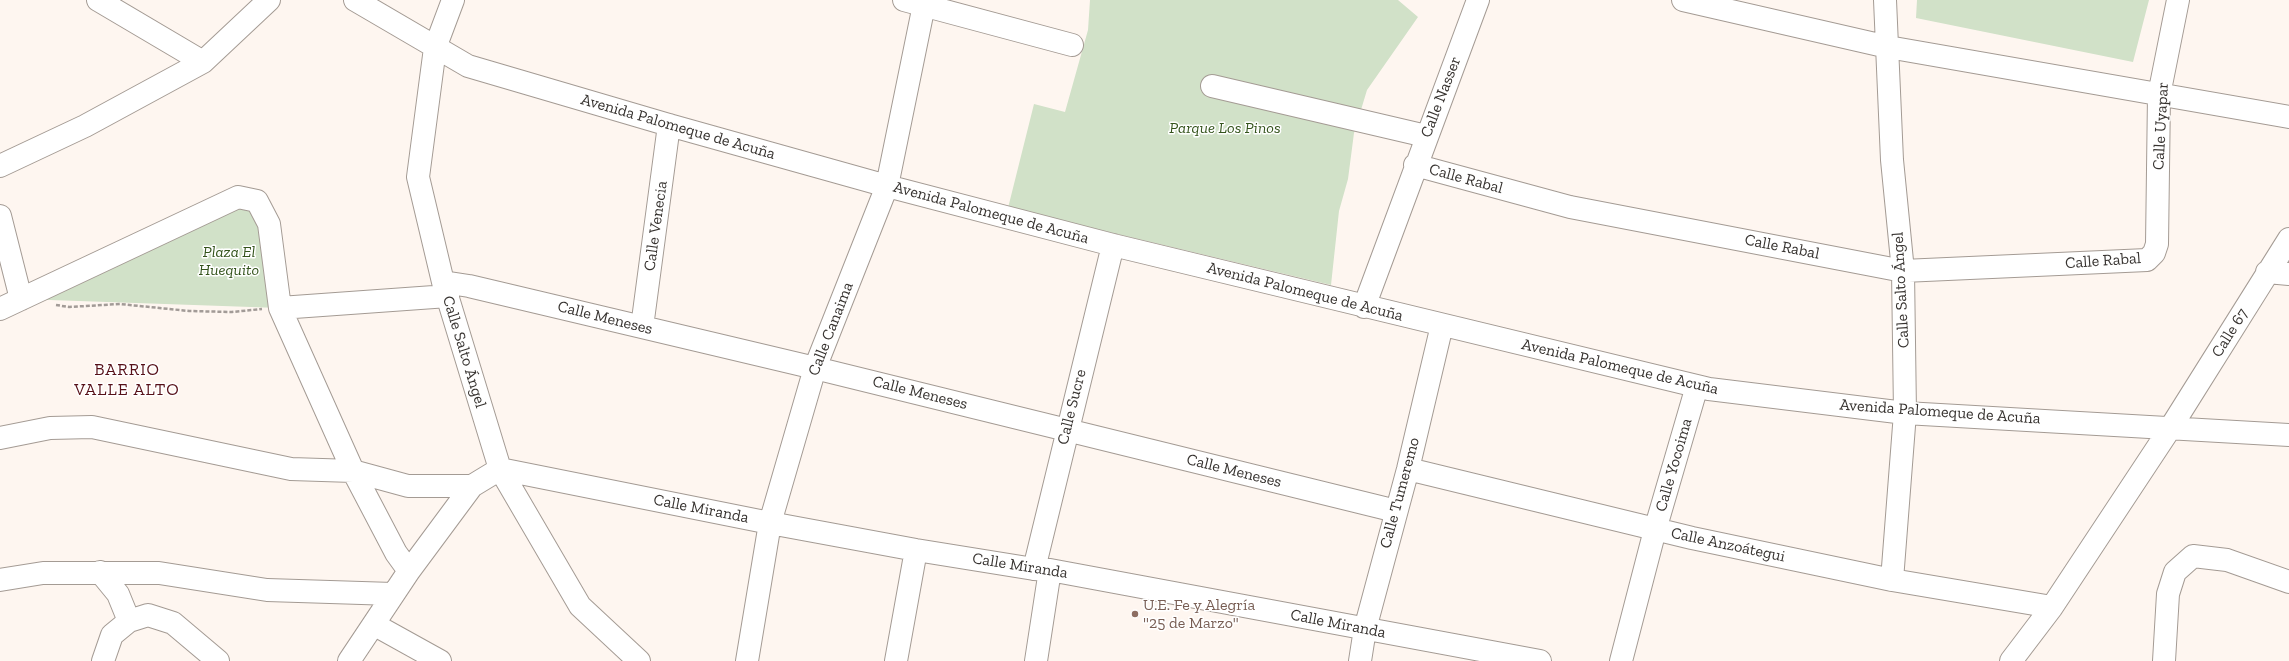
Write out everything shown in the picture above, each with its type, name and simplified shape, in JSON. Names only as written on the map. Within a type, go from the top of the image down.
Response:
[{"type":"street","points":[[98,0],[203,62]]},
{"type":"street","points":[[0,166],[85,126],[203,62],[269,0]]},
{"type":"street","name":"Avenida Palomeque de Acuña","points":[[355,0],[468,66],[669,125],[887,186],[1113,246],[1697,386],[1905,413],[2171,427],[2289,435]]},
{"type":"street","name":"Calle Salto Ángel","points":[[453,0],[435,48],[418,177],[445,289],[500,469],[580,606],[639,661]]},
{"type":"street","name":"Calle Nasser","points":[[1364,307],[1415,165],[1478,0]]},
{"type":"street","points":[[1683,0],[1888,47],[2159,95],[2289,116]]},
{"type":"street","name":"Calle Salto Ángel","points":[[1885,0],[1892,160],[1903,271],[1905,413],[1892,580]]},
{"type":"street","name":"Calle Uyapar","points":[[2154,253],[2157,244],[2159,95],[2178,0]]},
{"type":"street","points":[[917,2],[1072,45]]},
{"type":"street","name":"Calle Canaima","points":[[747,661],[770,523],[815,368],[887,186],[917,2]]},
{"type":"street","points":[[1212,86],[1426,136]]},
{"type":"street","name":"Calle Venecia","points":[[642,328],[669,125]]},
{"type":"street","name":"Calle Rabal","points":[[1415,165],[1570,207],[1903,271],[2147,260],[2154,253]]},
{"type":"street","points":[[0,309],[238,197],[257,201],[269,224],[280,308],[353,471],[396,553],[409,571]]},
{"type":"street","points":[[0,216],[21,299]]},
{"type":"street","name":"Calle 67","points":[[2011,661],[2052,607],[2171,427],[2289,239]]},
{"type":"street","name":"Calle Sucre","points":[[1036,661],[1042,569],[1066,429],[1113,246]]},
{"type":"street","points":[[2267,272],[2289,274]]},
{"type":"street","name":"Calle Meneses","points":[[280,308],[469,286],[815,368],[1396,511]]},
{"type":"street","name":"Calle Tumeremo","points":[[1360,661],[1365,629],[1408,469],[1442,325]]},
{"type":"street","name":"Calle Yocoima","points":[[1621,661],[1655,530],[1697,386]]},
{"type":"street","points":[[0,438],[50,428],[92,427],[291,469],[353,471],[408,486],[472,486]]},
{"type":"street","points":[[349,661],[375,625],[393,594],[409,571],[472,486],[500,469]]},
{"type":"street","name":"Calle Miranda","points":[[500,469],[770,523],[916,550],[1042,569],[1540,661]]},
{"type":"street","name":"Calle Anzoátegui","points":[[1408,469],[1655,530],[1892,580],[2052,607]]},
{"type":"street","points":[[896,661],[916,550]]},
{"type":"street","points":[[2164,661],[2168,594],[2175,572],[2193,556],[2227,560],[2289,582]]},
{"type":"street","points":[[100,572],[118,594],[129,621]]},
{"type":"street","points":[[0,580],[43,573],[159,573],[267,590],[393,594]]},
{"type":"street","points":[[103,661],[112,635],[129,621],[148,615],[173,622],[218,661]]},
{"type":"street","points":[[375,625],[440,661]]},
{"type":"path","points":[[21,299],[69,307],[120,304],[189,311],[232,312],[280,308]]},
{"type":"green space","name":"Parque Los Pinos","points":[[1090,0],[1398,0],[1418,17],[1367,90],[1354,133],[1348,179],[1339,211],[1331,285],[1008,208],[1034,104],[1065,112],[1088,30]]},
{"type":"green space","points":[[1917,0],[2149,0],[2133,62],[1916,18]]},
{"type":"green space","name":"Plaza El Huequito","points":[[257,201],[280,308],[21,299]]},
{"type":"place","name":"U.E. Fe y Alegría \"25 de Marzo\"","points":[[1135,614]]},
{"type":"district","name":"BARRIO VALLE ALTO","points":[[127,380]]}]
